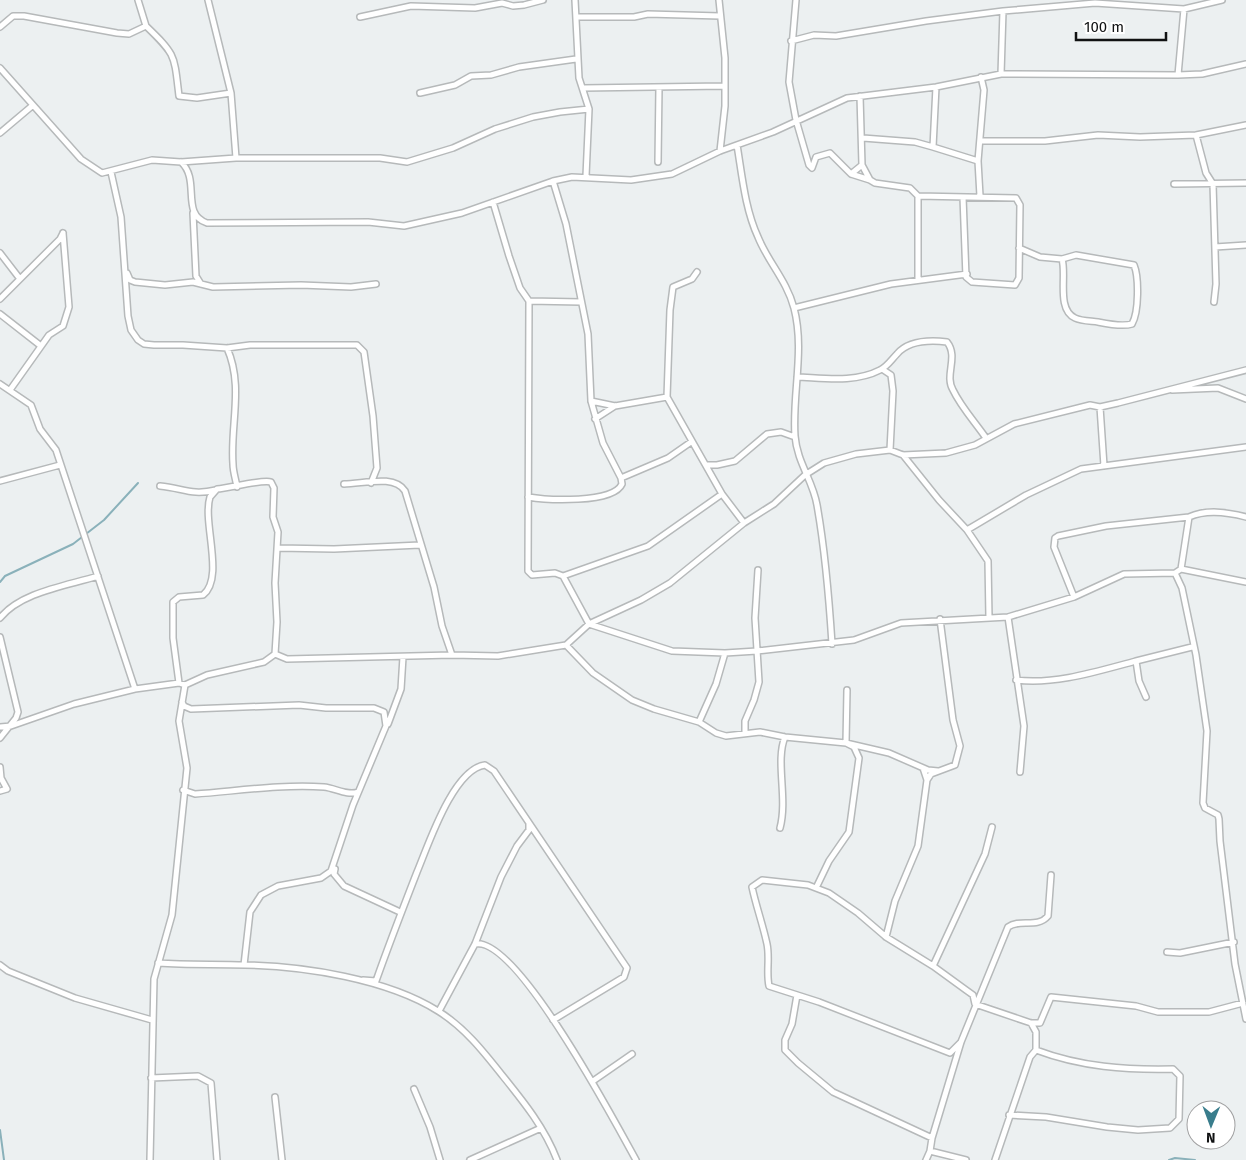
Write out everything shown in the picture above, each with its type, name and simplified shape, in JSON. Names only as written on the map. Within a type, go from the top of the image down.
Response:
[{"type":"street","points":[[138,0],[146,26],[170,48],[175,58],[179,96],[197,98],[232,93]]},
{"type":"street","points":[[208,0],[232,93],[236,158]]},
{"type":"street","points":[[360,16],[410,6],[475,8],[502,2],[513,6],[543,0]]},
{"type":"street","points":[[575,0],[577,17],[576,59],[579,78],[589,109],[586,176]]},
{"type":"street","points":[[719,0],[724,37],[725,106],[720,151]]},
{"type":"street","points":[[796,0],[789,82],[796,120],[812,168],[816,157],[830,153],[850,174],[880,185],[910,188],[918,196],[1013,197],[1018,200],[1020,278],[1015,285],[972,282],[966,278],[963,197]]},
{"type":"street","points":[[791,41],[814,36],[836,36],[916,22],[1095,2],[1184,9],[1222,0]]},
{"type":"street","points":[[1178,75],[1184,9]]},
{"type":"street","points":[[1001,74],[1003,11]]},
{"type":"street","points":[[577,17],[634,17],[648,14],[720,16]]},
{"type":"street","points":[[0,27],[13,16],[129,34],[146,26]]},
{"type":"street","points":[[420,93],[455,85],[471,76],[491,75],[519,67],[576,59]]},
{"type":"street","points":[[192,206],[196,218],[207,223],[368,222],[404,226],[462,213],[553,181],[586,176],[631,180],[672,174],[720,151],[774,132],[796,120],[847,98],[936,87],[1001,74],[1178,75],[1202,74],[1246,64]]},
{"type":"street","points":[[0,68],[32,106],[87,165],[102,173],[152,160],[181,162],[236,158],[380,158],[407,162],[453,148],[495,129],[560,112],[589,109]]},
{"type":"street","points":[[980,196],[978,161],[984,95],[981,78]]},
{"type":"street","points":[[583,88],[724,86]]},
{"type":"street","points":[[658,162],[659,87]]},
{"type":"street","points":[[933,148],[936,87]]},
{"type":"street","points":[[860,96],[863,138],[862,165],[870,180]]},
{"type":"street","points":[[0,132],[32,106]]},
{"type":"street","points":[[980,141],[1045,141],[1098,135],[1140,137],[1196,135],[1246,125]]},
{"type":"street","points":[[1196,135],[1208,179],[1213,184],[1216,284],[1214,302]]},
{"type":"street","points":[[863,138],[915,142],[978,161]]},
{"type":"street","points":[[737,145],[747,198],[758,238],[777,269],[794,308],[799,347],[795,436],[805,475],[817,502],[828,585],[832,644]]},
{"type":"street","points":[[181,162],[188,169],[191,176],[196,276],[202,284]]},
{"type":"street","points":[[850,174],[862,165]]},
{"type":"street","points":[[111,172],[121,217],[129,323],[131,330],[138,340],[144,344],[154,346],[183,345],[227,348],[250,345],[356,345],[364,352],[373,416],[377,468],[371,483]]},
{"type":"street","points":[[528,497],[555,500],[588,498],[617,490],[622,484],[621,478],[603,443],[591,401],[588,334],[566,224],[553,181]]},
{"type":"street","points":[[1174,184],[1246,183]]},
{"type":"street","points":[[918,196],[918,280]]},
{"type":"street","points":[[494,202],[509,256],[520,288],[528,301],[528,571],[532,575],[556,573],[563,576],[589,624],[660,648],[725,653],[757,651],[854,640],[901,623],[940,619],[1008,617],[1074,597],[1124,574],[1175,573],[1181,569],[1246,582]]},
{"type":"street","points":[[0,299],[60,239],[63,233],[69,307],[63,326],[48,335],[10,390]]},
{"type":"street","points":[[1214,247],[1246,245]]},
{"type":"street","points":[[1019,248],[1040,257],[1062,259],[1076,255],[1134,265],[1137,282],[1135,316],[1132,324],[1126,326],[1100,323],[1075,318],[1068,312],[1064,297],[1062,259]]},
{"type":"street","points":[[0,253],[20,279]]},
{"type":"street","points":[[125,271],[130,280],[135,282],[165,285],[351,287],[376,284]]},
{"type":"street","points":[[697,272],[692,279],[673,287],[670,310],[668,397],[691,442],[707,465],[722,494],[744,523]]},
{"type":"street","points":[[794,308],[891,284],[967,274]]},
{"type":"street","points":[[528,301],[581,302]]},
{"type":"street","points":[[0,314],[41,346]]},
{"type":"street","points":[[797,377],[851,378],[882,370],[901,349],[909,345],[921,342],[947,342],[952,348],[953,356],[952,389],[986,438]]},
{"type":"street","points":[[227,348],[235,367],[233,464],[237,487]]},
{"type":"street","points":[[882,370],[891,375],[893,391],[890,450]]},
{"type":"street","points":[[274,654],[287,659],[452,655],[498,656],[566,645],[589,624],[641,600],[670,583],[744,523],[774,504],[805,475],[824,463],[890,450],[903,455],[946,453],[975,445],[1014,424],[1090,405],[1100,407],[1164,389],[1246,370]]},
{"type":"street","points":[[0,384],[31,404],[40,429],[56,450],[135,690]]},
{"type":"street","points":[[1164,389],[1218,388],[1246,399]]},
{"type":"street","points":[[595,418],[615,406],[668,397]]},
{"type":"street","points":[[591,401],[615,406]]},
{"type":"street","points":[[1100,407],[1104,466]]},
{"type":"street","points":[[707,465],[722,465],[735,461],[767,434],[781,432],[795,436]]},
{"type":"street","points":[[621,478],[668,458],[691,442]]},
{"type":"street","points":[[967,530],[1026,495],[1081,469],[1246,447]]},
{"type":"street","points":[[903,455],[938,500],[967,530],[988,561],[989,618]]},
{"type":"street","points":[[0,481],[60,465]]},
{"type":"street","points":[[0,727],[11,726],[74,704],[135,690],[182,684],[207,675],[264,662],[274,654],[277,622],[274,583],[278,532],[273,517],[274,488],[271,482],[265,480],[237,487],[186,493],[160,486]]},
{"type":"street","points":[[344,484],[389,481],[402,486],[434,587],[442,626],[452,655]]},
{"type":"street","points":[[150,1160],[154,979],[170,930],[183,790],[187,768],[179,720],[182,684],[173,638],[173,602],[179,596],[203,595],[210,587],[212,556],[209,536],[208,502],[217,489]]},
{"type":"street","points":[[563,576],[648,546],[722,494]]},
{"type":"street","points":[[1074,597],[1054,547],[1054,538],[1058,536],[1106,526],[1189,517],[1202,513],[1219,512],[1246,517]]},
{"type":"street","points":[[1181,569],[1189,517]]},
{"type":"street","points":[[278,548],[334,549],[420,545]]},
{"type":"street","points":[[745,733],[745,722],[759,682],[755,618],[758,570]]},
{"type":"street","points":[[1175,573],[1182,588],[1192,647],[1198,668],[1207,732],[1203,803],[1205,808],[1218,815],[1219,819],[1235,964],[1246,1018]]},
{"type":"street","points":[[0,618],[8,608],[36,595],[98,576]]},
{"type":"street","points":[[1008,617],[1024,726],[1020,772]]},
{"type":"street","points":[[927,780],[931,774],[955,765],[959,757],[960,746],[952,711],[940,619]]},
{"type":"street","points":[[0,637],[18,712],[11,726],[0,738]]},
{"type":"street","points":[[566,645],[592,673],[632,700],[661,712],[699,722],[706,728],[726,736],[760,732],[785,737],[846,743],[888,753],[938,771]]},
{"type":"street","points":[[1016,680],[1028,682],[1080,675],[1192,647]]},
{"type":"street","points":[[699,722],[716,684],[725,653]]},
{"type":"street","points":[[400,912],[344,886],[334,874],[336,861],[353,805],[401,689],[403,657]]},
{"type":"street","points":[[1136,660],[1139,682],[1146,697]]},
{"type":"street","points":[[846,743],[847,690]]},
{"type":"street","points":[[182,702],[184,706],[191,709],[299,705],[326,708],[374,708],[384,712],[386,726]]},
{"type":"street","points":[[780,828],[784,794],[780,748],[785,737]]},
{"type":"street","points":[[816,888],[829,861],[849,832],[858,758],[854,747],[846,743]]},
{"type":"street","points":[[376,981],[400,912],[436,822],[451,795],[475,768],[485,765],[490,768],[627,968],[624,977],[553,1020]]},
{"type":"street","points":[[0,767],[1,778],[7,789],[0,791]]},
{"type":"street","points":[[886,937],[895,901],[918,846],[927,780],[926,771],[923,767]]},
{"type":"street","points":[[183,790],[195,794],[308,787],[336,789],[348,793],[358,792]]},
{"type":"street","points":[[348,793],[353,805]]},
{"type":"street","points":[[439,1011],[475,944],[502,877],[517,846],[529,830],[529,824]]},
{"type":"street","points":[[933,966],[985,854],[992,827]]},
{"type":"street","points":[[244,965],[250,912],[261,895],[278,886],[329,875],[336,861]]},
{"type":"street","points":[[926,1160],[961,1042],[1008,927],[1012,924],[1037,923],[1048,916],[1051,875]]},
{"type":"street","points":[[961,1042],[950,1053],[769,986],[767,976],[770,967],[767,944],[752,887],[762,880],[816,888],[858,912],[886,937],[933,966],[973,995],[975,1004]]},
{"type":"street","points":[[1168,952],[1180,953],[1234,942]]},
{"type":"street","points":[[475,944],[486,944],[499,952],[522,976],[593,1081],[636,1160]]},
{"type":"street","points":[[158,963],[198,966],[244,965],[376,981],[384,984],[383,987]]},
{"type":"street","points":[[0,965],[8,971],[75,998],[152,1020]]},
{"type":"street","points":[[363,980],[409,996],[439,1011],[477,1044],[520,1097],[550,1141],[557,1160]]},
{"type":"street","points":[[797,995],[792,1024],[785,1040],[785,1050],[833,1092],[932,1138]]},
{"type":"street","points":[[995,1160],[1009,1114],[1030,1057],[1036,1050],[1036,1032],[1051,997],[1136,1006],[1158,1012],[1209,1012],[1242,1003]]},
{"type":"street","points":[[975,1004],[1031,1023],[1040,1023]]},
{"type":"street","points":[[1031,1023],[1036,1032]]},
{"type":"street","points":[[1009,1114],[1138,1130],[1170,1128],[1179,1119],[1180,1076],[1173,1069],[1097,1067],[1036,1050]]},
{"type":"street","points":[[593,1081],[632,1054]]},
{"type":"street","points":[[151,1078],[198,1076],[211,1083],[217,1160]]},
{"type":"street","points":[[414,1089],[430,1127],[440,1160]]},
{"type":"street","points":[[275,1097],[282,1160]]},
{"type":"street","points":[[470,1160],[541,1128]]},
{"type":"street","points":[[930,1151],[966,1160]]},
{"type":"waterway","points":[[0,582],[5,576],[73,544],[104,520],[138,483]]},
{"type":"waterway","points":[[0,1130],[4,1160]]},
{"type":"waterway","points":[[1169,1160],[1175,1158],[1195,1160]]}]
